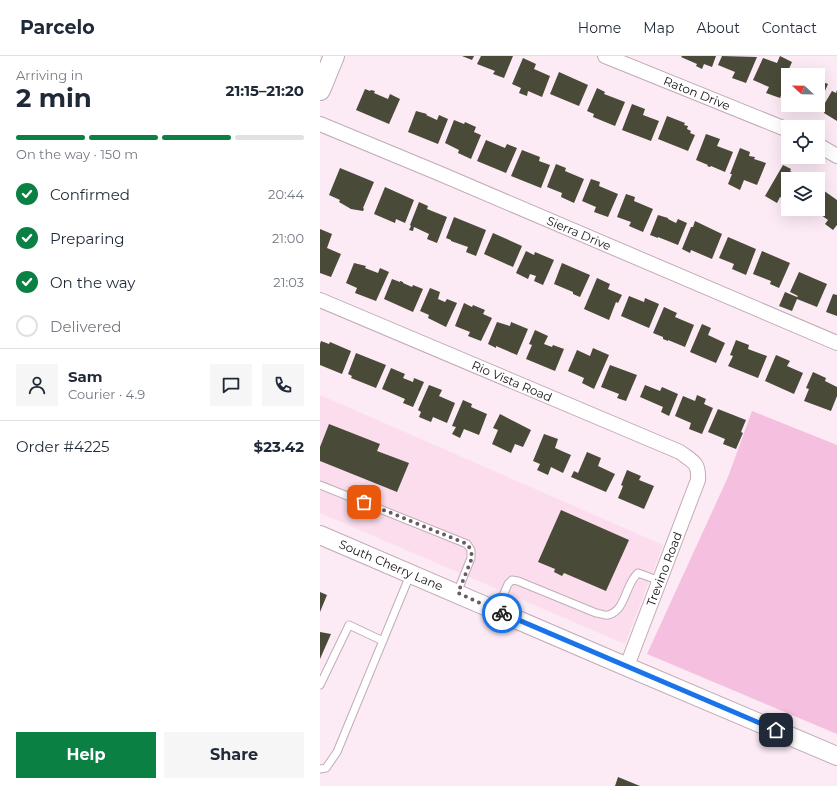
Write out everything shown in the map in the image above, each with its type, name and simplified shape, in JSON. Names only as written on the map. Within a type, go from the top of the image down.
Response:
[{"type":"main road","points":[[320,90],[334,56]]},
{"type":"street","name":"Raton Drive","points":[[605,56],[781,127]]},
{"type":"street","name":"Sierra Drive","points":[[320,124],[837,343]]},
{"type":"street","points":[[825,149],[837,156]]},
{"type":"street","name":"Rio Vista Road","points":[[320,300],[680,452],[696,464],[698,470]]},
{"type":"street","name":"Trevino Road","points":[[626,666],[698,480],[698,470]]},
{"type":"street","name":"South Cherry Lane","points":[[320,535],[837,756]]},
{"type":"lane","points":[[320,485],[467,544],[471,550],[472,558],[458,593]]},
{"type":"lane","points":[[497,610],[508,584],[512,580],[518,581],[596,613],[607,615],[618,610],[633,577],[638,573],[660,581]]},
{"type":"lane","points":[[320,769],[326,768],[337,752],[411,574]]},
{"type":"lane","points":[[320,685],[349,625],[383,640]]},
{"type":"shaded area","points":[[320,395],[663,545],[625,644],[320,513]]},
{"type":"shaded area","points":[[752,411],[837,445],[837,734],[647,654],[728,477]]},
{"type":"building","points":[[462,56],[474,56],[472,60]]},
{"type":"building","points":[[481,56],[513,56],[504,78],[493,74],[495,71],[477,64]]},
{"type":"building","points":[[716,56],[712,67],[704,64],[702,69],[696,66],[697,64],[681,57]]},
{"type":"building","points":[[722,56],[757,57],[746,83],[732,78],[735,72],[718,65]]},
{"type":"building","points":[[780,56],[792,62],[789,68],[781,68],[780,98],[766,93],[769,87],[753,80],[763,58],[777,63]]},
{"type":"building","points":[[523,58],[536,64],[534,69],[550,76],[542,97],[528,91],[527,96],[519,93],[521,88],[512,84]]},
{"type":"building","points":[[559,72],[588,85],[579,106],[550,94]]},
{"type":"building","points":[[825,83],[828,84],[825,91]]},
{"type":"building","points":[[597,88],[605,92],[604,94],[625,102],[615,126],[593,117],[594,114],[587,111]]},
{"type":"building","points":[[365,89],[375,91],[374,93],[388,99],[390,94],[400,99],[389,124],[356,110]]},
{"type":"building","points":[[837,90],[837,121],[824,113],[825,103],[832,91],[836,93]]},
{"type":"building","points":[[632,104],[645,109],[643,115],[659,121],[651,141],[622,130]]},
{"type":"building","points":[[416,111],[427,114],[426,115],[437,120],[439,115],[448,119],[438,144],[408,132]]},
{"type":"building","points":[[667,116],[685,123],[684,125],[688,126],[687,129],[691,131],[690,133],[695,135],[688,151],[658,139]]},
{"type":"building","points":[[454,120],[464,124],[465,122],[476,127],[474,132],[481,135],[471,159],[458,153],[459,150],[445,143]]},
{"type":"building","points":[[706,134],[720,139],[717,146],[733,152],[725,172],[711,166],[707,166],[708,165],[696,160]]},
{"type":"building","points":[[486,140],[505,148],[507,144],[517,148],[506,173],[477,161]]},
{"type":"building","points":[[740,148],[750,152],[749,156],[755,157],[754,159],[766,163],[757,185],[744,180],[740,190],[728,184],[732,174],[730,174]]},
{"type":"building","points":[[522,150],[540,157],[539,161],[550,165],[541,188],[511,176]]},
{"type":"building","points":[[556,164],[566,168],[565,171],[584,179],[574,203],[561,197],[562,193],[547,187]]},
{"type":"building","points":[[783,165],[791,169],[790,171],[792,172],[781,172],[781,198],[777,203],[765,196]]},
{"type":"building","points":[[340,168],[374,182],[363,211],[351,209],[339,202],[340,200],[329,195]]},
{"type":"building","points":[[591,179],[600,182],[599,186],[618,194],[608,217],[594,212],[596,207],[582,201]]},
{"type":"building","points":[[385,187],[414,200],[405,223],[396,219],[395,223],[374,214]]},
{"type":"building","points":[[825,192],[837,200],[837,225],[833,230],[825,224],[828,220],[823,216],[825,216]]},
{"type":"building","points":[[626,194],[635,197],[634,201],[653,209],[643,232],[629,226],[631,222],[617,217]]},
{"type":"building","points":[[419,202],[428,206],[427,209],[447,217],[437,243],[427,239],[429,234],[414,227],[413,231],[409,230]]},
{"type":"building","points":[[658,215],[668,218],[676,223],[678,219],[687,223],[678,245],[650,235]]},
{"type":"building","points":[[454,217],[486,230],[476,256],[466,252],[468,247],[446,238]]},
{"type":"building","points":[[695,221],[722,234],[712,259],[691,250],[690,253],[682,249]]},
{"type":"building","points":[[320,229],[332,234],[327,248],[341,254],[331,277],[320,273]]},
{"type":"building","points":[[493,233],[522,246],[513,267],[484,254]]},
{"type":"building","points":[[728,237],[756,249],[746,275],[732,269],[734,264],[719,258]]},
{"type":"building","points":[[526,251],[534,255],[535,252],[554,260],[543,285],[534,281],[536,276],[530,274],[528,279],[516,273]]},
{"type":"building","points":[[762,251],[790,263],[779,288],[770,284],[771,281],[753,274]]},
{"type":"building","points":[[354,263],[366,266],[365,268],[378,273],[380,268],[389,272],[376,301],[355,293],[357,288],[346,283]]},
{"type":"building","points":[[562,263],[590,275],[580,297],[573,294],[573,292],[554,284]]},
{"type":"building","points":[[799,272],[827,284],[817,307],[797,299],[792,311],[779,306],[785,292],[797,297],[798,296],[790,292]]},
{"type":"building","points":[[597,278],[610,284],[608,289],[622,295],[618,303],[616,302],[609,320],[584,309]]},
{"type":"building","points":[[392,279],[403,282],[412,287],[413,285],[423,289],[413,312],[384,299]]},
{"type":"building","points":[[430,288],[440,292],[438,299],[445,302],[447,299],[457,303],[446,327],[428,318],[429,315],[420,311]]},
{"type":"building","points":[[833,294],[837,295],[837,316],[826,312]]},
{"type":"building","points":[[629,296],[644,302],[645,298],[659,304],[649,328],[621,316]]},
{"type":"building","points":[[464,303],[472,307],[473,305],[485,310],[483,314],[492,318],[481,341],[468,336],[470,332],[455,326]]},
{"type":"building","points":[[664,307],[677,313],[675,317],[694,325],[685,347],[663,339],[663,337],[653,333]]},
{"type":"building","points":[[497,322],[510,326],[511,322],[528,329],[517,355],[488,344]]},
{"type":"building","points":[[702,324],[711,328],[708,335],[725,343],[716,363],[690,352]]},
{"type":"building","points":[[535,330],[548,336],[544,344],[552,347],[553,345],[564,349],[555,371],[526,359],[532,345],[529,344]]},
{"type":"building","points":[[736,340],[749,345],[748,349],[767,356],[758,378],[728,366],[733,356],[730,355]]},
{"type":"building","points":[[321,341],[329,344],[330,342],[351,351],[342,374],[320,365]]},
{"type":"building","points":[[593,348],[609,355],[594,389],[582,383],[584,378],[568,371],[577,350],[590,356]]},
{"type":"building","points":[[356,353],[386,365],[376,388],[351,378],[352,376],[348,374]]},
{"type":"building","points":[[776,355],[790,361],[787,366],[803,373],[794,394],[765,381]]},
{"type":"building","points":[[610,365],[637,375],[626,401],[617,398],[619,394],[601,387]]},
{"type":"building","points":[[391,368],[405,374],[403,378],[413,382],[414,378],[424,382],[413,407],[403,403],[405,399],[382,389]]},
{"type":"building","points":[[813,372],[826,378],[825,381],[837,387],[837,396],[831,411],[804,401],[809,389],[806,388]]},
{"type":"building","points":[[429,385],[442,390],[439,396],[455,403],[447,423],[433,417],[431,422],[419,417],[421,412],[418,410]]},
{"type":"building","points":[[645,385],[660,391],[662,387],[678,394],[669,416],[661,412],[663,407],[640,397]]},
{"type":"building","points":[[697,395],[706,399],[704,404],[713,408],[702,434],[689,429],[691,423],[675,416],[683,396],[695,401]]},
{"type":"building","points":[[463,400],[472,404],[471,407],[487,414],[479,435],[464,429],[460,438],[452,434],[456,427],[452,426]]},
{"type":"building","points":[[718,409],[746,420],[741,432],[743,433],[736,449],[723,444],[725,439],[708,432]]},
{"type":"building","points":[[500,414],[531,430],[523,447],[515,444],[511,453],[492,444],[498,430],[493,428]]},
{"type":"building","points":[[329,424],[380,444],[377,451],[409,463],[397,492],[320,461],[320,447]]},
{"type":"building","points":[[544,434],[558,439],[555,448],[571,455],[563,473],[551,467],[548,475],[537,470],[540,464],[533,461]]},
{"type":"building","points":[[587,452],[601,458],[598,466],[615,474],[606,492],[571,477],[574,471],[578,473]]},
{"type":"building","points":[[627,470],[641,476],[639,480],[654,486],[644,509],[618,498]]},
{"type":"building","points":[[561,510],[629,540],[606,591],[564,573],[562,576],[554,572],[555,569],[538,562]]},
{"type":"building","points":[[320,592],[327,595],[320,612]]},
{"type":"building","points":[[320,632],[331,634],[320,659]]},
{"type":"building","points":[[618,777],[640,786],[615,786]]},
{"type":"way so far","points":[[364,502],[467,544],[471,550],[472,558],[458,593],[502,613]]},
{"type":"route","points":[[502,613],[776,730]]}]
